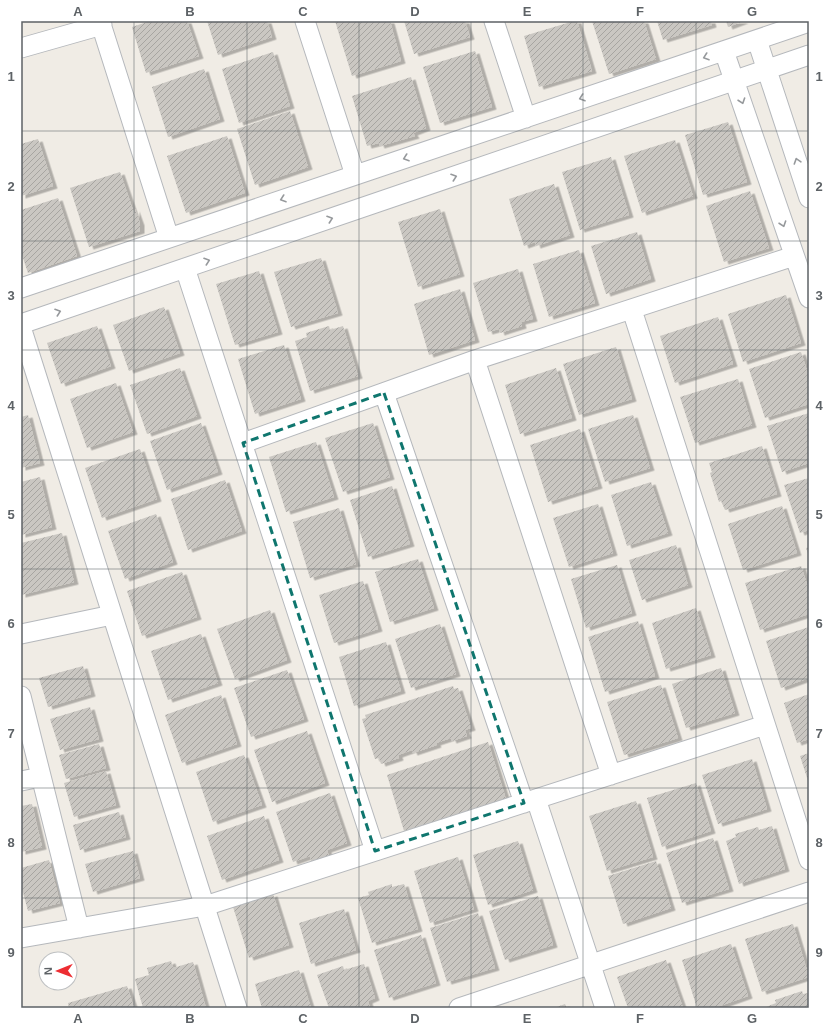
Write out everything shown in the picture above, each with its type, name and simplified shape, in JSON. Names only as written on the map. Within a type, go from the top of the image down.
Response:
[{"type":"street","points":[[306,21],[355,175]]},
{"type":"street","points":[[494,21],[526,118]]},
{"type":"street","points":[[21,288],[809,22]]},
{"type":"street","points":[[21,48],[101,23],[169,238]]},
{"type":"street","points":[[757,40],[809,198]]},
{"type":"street","points":[[724,51],[809,298]]},
{"type":"street","points":[[237,1008],[21,326],[185,268],[809,55]]},
{"type":"street","points":[[243,442],[475,360],[794,256]]},
{"type":"street","points":[[185,268],[243,442],[375,851]]},
{"type":"street","points":[[632,310],[809,860]]},
{"type":"street","points":[[475,360],[611,775]]},
{"type":"street","points":[[384,393],[605,1008]]},
{"type":"street","points":[[21,634],[112,615]]},
{"type":"street","points":[[21,696],[79,928]]},
{"type":"street","points":[[21,938],[205,906],[765,725]]},
{"type":"street","points":[[21,781],[41,777]]},
{"type":"street","points":[[459,1008],[809,892]]},
{"type":"highlighted area","points":[[384,393],[524,803],[375,851],[243,443]]},
{"type":"building","points":[[150,21],[187,21],[199,56],[146,73],[132,27]]},
{"type":"building","points":[[207,21],[267,21],[272,37],[218,55]]},
{"type":"building","points":[[335,21],[390,21],[401,61],[352,76]]},
{"type":"building","points":[[404,21],[465,21],[470,37],[414,54]]},
{"type":"building","points":[[577,21],[592,71],[539,87],[524,36]]},
{"type":"building","points":[[592,21],[644,21],[656,59],[609,74]]},
{"type":"building","points":[[657,21],[711,21],[712,25],[663,40]]},
{"type":"building","points":[[726,21],[744,21],[728,27]]},
{"type":"building","points":[[475,51],[492,107],[440,123],[423,67]]},
{"type":"building","points":[[273,52],[290,106],[239,123],[222,69]]},
{"type":"building","points":[[204,69],[220,119],[168,137],[152,87]]},
{"type":"building","points":[[411,77],[426,128],[413,133],[415,136],[380,146],[379,143],[367,146],[352,96]]},
{"type":"building","points":[[290,111],[308,167],[255,185],[237,129]]},
{"type":"building","points":[[728,122],[747,182],[703,195],[685,135]]},
{"type":"building","points":[[227,136],[245,193],[186,213],[167,156]]},
{"type":"building","points":[[38,139],[53,186],[21,196],[21,144]]},
{"type":"building","points":[[675,140],[693,196],[642,213],[624,156]]},
{"type":"building","points":[[611,157],[629,215],[580,230],[562,172]]},
{"type":"building","points":[[120,172],[135,216],[135,209],[140,223],[140,231],[89,247],[70,188]]},
{"type":"building","points":[[554,184],[570,235],[536,246],[535,242],[524,246],[509,199]]},
{"type":"building","points":[[750,191],[769,248],[724,262],[706,206]]},
{"type":"building","points":[[58,198],[77,256],[28,273],[21,252],[21,210]]},
{"type":"building","points":[[440,209],[460,274],[418,287],[398,222]]},
{"type":"building","points":[[637,232],[651,279],[606,294],[591,246]]},
{"type":"building","points":[[579,250],[595,303],[549,317],[533,264]]},
{"type":"building","points":[[321,258],[338,313],[291,327],[274,272]]},
{"type":"building","points":[[518,269],[533,319],[521,322],[522,326],[500,333],[499,329],[488,332],[473,283]]},
{"type":"building","points":[[259,271],[278,332],[235,345],[216,284]]},
{"type":"building","points":[[460,289],[475,340],[429,355],[414,304]]},
{"type":"building","points":[[786,295],[801,343],[743,362],[728,314]]},
{"type":"building","points":[[164,307],[180,353],[129,371],[113,325]]},
{"type":"building","points":[[718,317],[733,364],[675,383],[660,336]]},
{"type":"building","points":[[97,326],[111,366],[61,384],[47,343]]},
{"type":"building","points":[[329,326],[330,330],[343,326],[358,376],[310,391],[295,341],[307,337],[306,333]]},
{"type":"building","points":[[284,345],[301,399],[255,414],[238,359]]},
{"type":"building","points":[[616,347],[632,399],[579,415],[563,364]]},
{"type":"building","points":[[801,352],[809,377],[809,404],[765,418],[749,369]]},
{"type":"building","points":[[180,368],[197,416],[147,434],[130,385]]},
{"type":"building","points":[[556,368],[572,418],[520,434],[505,385]]},
{"type":"building","points":[[738,379],[752,425],[695,443],[680,397]]},
{"type":"building","points":[[116,383],[133,432],[87,448],[70,399]]},
{"type":"building","points":[[809,413],[809,463],[782,472],[767,426]]},
{"type":"building","points":[[28,415],[40,463],[21,468],[21,417]]},
{"type":"building","points":[[633,415],[650,468],[605,482],[588,429]]},
{"type":"building","points":[[201,423],[218,472],[167,490],[150,441]]},
{"type":"building","points":[[373,423],[390,477],[343,492],[325,438]]},
{"type":"building","points":[[580,429],[598,486],[548,502],[530,445]]},
{"type":"building","points":[[316,442],[334,497],[286,512],[269,457]]},
{"type":"building","points":[[762,446],[777,494],[725,510],[721,501],[719,502],[710,473],[712,472],[709,463]]},
{"type":"building","points":[[140,449],[157,499],[102,518],[85,468]]},
{"type":"building","points":[[40,477],[52,527],[21,535],[21,482]]},
{"type":"building","points":[[809,478],[809,530],[800,533],[784,485]]},
{"type":"building","points":[[225,480],[242,531],[188,550],[171,499]]},
{"type":"building","points":[[651,482],[668,533],[627,546],[611,495]]},
{"type":"building","points":[[392,486],[410,544],[368,557],[350,500]]},
{"type":"building","points":[[598,504],[613,553],[569,567],[553,518]]},
{"type":"building","points":[[782,506],[797,553],[743,570],[728,524]]},
{"type":"building","points":[[339,508],[356,564],[310,578],[293,522]]},
{"type":"building","points":[[156,514],[173,562],[125,579],[108,531]]},
{"type":"building","points":[[62,533],[74,582],[21,595],[21,543]]},
{"type":"building","points":[[676,545],[688,585],[642,600],[629,560]]},
{"type":"building","points":[[809,547],[809,556],[806,548]]},
{"type":"building","points":[[418,559],[434,608],[390,622],[375,572]]},
{"type":"building","points":[[617,565],[632,613],[586,628],[571,579]]},
{"type":"building","points":[[801,566],[809,590],[809,614],[760,630],[745,583]]},
{"type":"building","points":[[182,572],[197,617],[142,636],[127,591]]},
{"type":"building","points":[[363,581],[378,629],[334,643],[319,595]]},
{"type":"building","points":[[696,608],[711,655],[666,669],[652,623]]},
{"type":"building","points":[[270,610],[287,660],[235,679],[217,629]]},
{"type":"building","points":[[638,621],[655,676],[605,692],[588,637]]},
{"type":"building","points":[[440,624],[456,674],[411,688],[395,639]]},
{"type":"building","points":[[809,627],[809,678],[781,688],[766,641]]},
{"type":"building","points":[[201,634],[218,683],[168,700],[151,651]]},
{"type":"building","points":[[386,642],[401,691],[354,706],[339,657]]},
{"type":"building","points":[[83,666],[91,694],[48,707],[39,678]]},
{"type":"building","points":[[721,668],[735,713],[686,728],[672,684]]},
{"type":"building","points":[[287,670],[304,719],[251,737],[234,688]]},
{"type":"building","points":[[661,685],[678,738],[624,755],[607,702]]},
{"type":"building","points":[[453,686],[454,689],[458,688],[471,728],[465,730],[467,736],[452,741],[451,738],[436,743],[437,745],[413,753],[412,750],[398,755],[399,758],[381,764],[379,758],[375,759],[362,719],[366,718],[365,715]]},
{"type":"building","points":[[809,694],[809,739],[797,743],[784,703]]},
{"type":"building","points":[[221,695],[237,744],[182,763],[165,715]]},
{"type":"building","points":[[90,707],[99,739],[60,750],[50,719]]},
{"type":"building","points":[[307,731],[325,783],[272,802],[254,750]]},
{"type":"building","points":[[488,742],[506,799],[404,831],[387,775]]},
{"type":"building","points":[[99,744],[106,768],[66,779],[59,755]]},
{"type":"building","points":[[809,753],[809,784],[800,756]]},
{"type":"building","points":[[244,755],[262,805],[213,822],[196,772]]},
{"type":"building","points":[[752,759],[767,809],[718,824],[702,775]]},
{"type":"building","points":[[106,771],[116,805],[74,817],[64,783]]},
{"type":"building","points":[[696,783],[711,831],[662,847],[647,798]]},
{"type":"building","points":[[330,793],[347,843],[327,850],[329,856],[311,862],[310,856],[293,862],[276,812]]},
{"type":"building","points":[[636,801],[653,857],[607,871],[589,816]]},
{"type":"building","points":[[32,804],[42,847],[21,852],[21,806]]},
{"type":"building","points":[[119,812],[126,837],[80,850],[73,825]]},
{"type":"building","points":[[264,816],[279,860],[222,880],[207,836]]},
{"type":"building","points":[[772,826],[785,869],[739,884],[726,841],[736,837],[735,834],[758,827],[759,830]]},
{"type":"building","points":[[713,838],[729,889],[682,903],[666,853]]},
{"type":"building","points":[[518,841],[533,890],[488,905],[473,855]]},
{"type":"building","points":[[133,851],[140,878],[93,892],[85,864]]},
{"type":"building","points":[[458,857],[474,909],[430,923],[414,871]]},
{"type":"building","points":[[49,860],[60,903],[28,911],[21,885],[21,868]]},
{"type":"building","points":[[656,861],[671,908],[623,924],[608,876]]},
{"type":"building","points":[[392,884],[392,887],[404,884],[418,929],[372,943],[358,898],[369,895],[368,892]]},
{"type":"building","points":[[273,894],[289,945],[249,958],[233,907]]},
{"type":"building","points":[[538,896],[553,945],[505,960],[489,911]]},
{"type":"building","points":[[344,909],[356,950],[311,964],[299,923]]},
{"type":"building","points":[[478,913],[495,968],[447,982],[430,928]]},
{"type":"building","points":[[793,924],[809,977],[762,992],[745,939]]},
{"type":"building","points":[[421,935],[436,983],[389,998],[374,950]]},
{"type":"building","points":[[731,944],[748,996],[714,1008],[697,1008],[682,960]]},
{"type":"building","points":[[666,960],[683,1008],[628,1008],[617,977]]},
{"type":"building","points":[[171,961],[173,968],[193,962],[206,1008],[143,1008],[135,979],[149,975],[147,968]]},
{"type":"building","points":[[364,964],[375,998],[368,1001],[370,1008],[329,1008],[317,975],[343,966],[344,970]]},
{"type":"building","points":[[299,970],[311,1008],[262,1008],[255,984]]},
{"type":"building","points":[[127,986],[134,1008],[69,1008],[68,1003]]},
{"type":"building","points":[[802,991],[803,994],[809,993],[809,1008],[766,1008],[776,1003],[775,1000]]},
{"type":"building","points":[[565,1004],[567,1008],[554,1008]]}]
